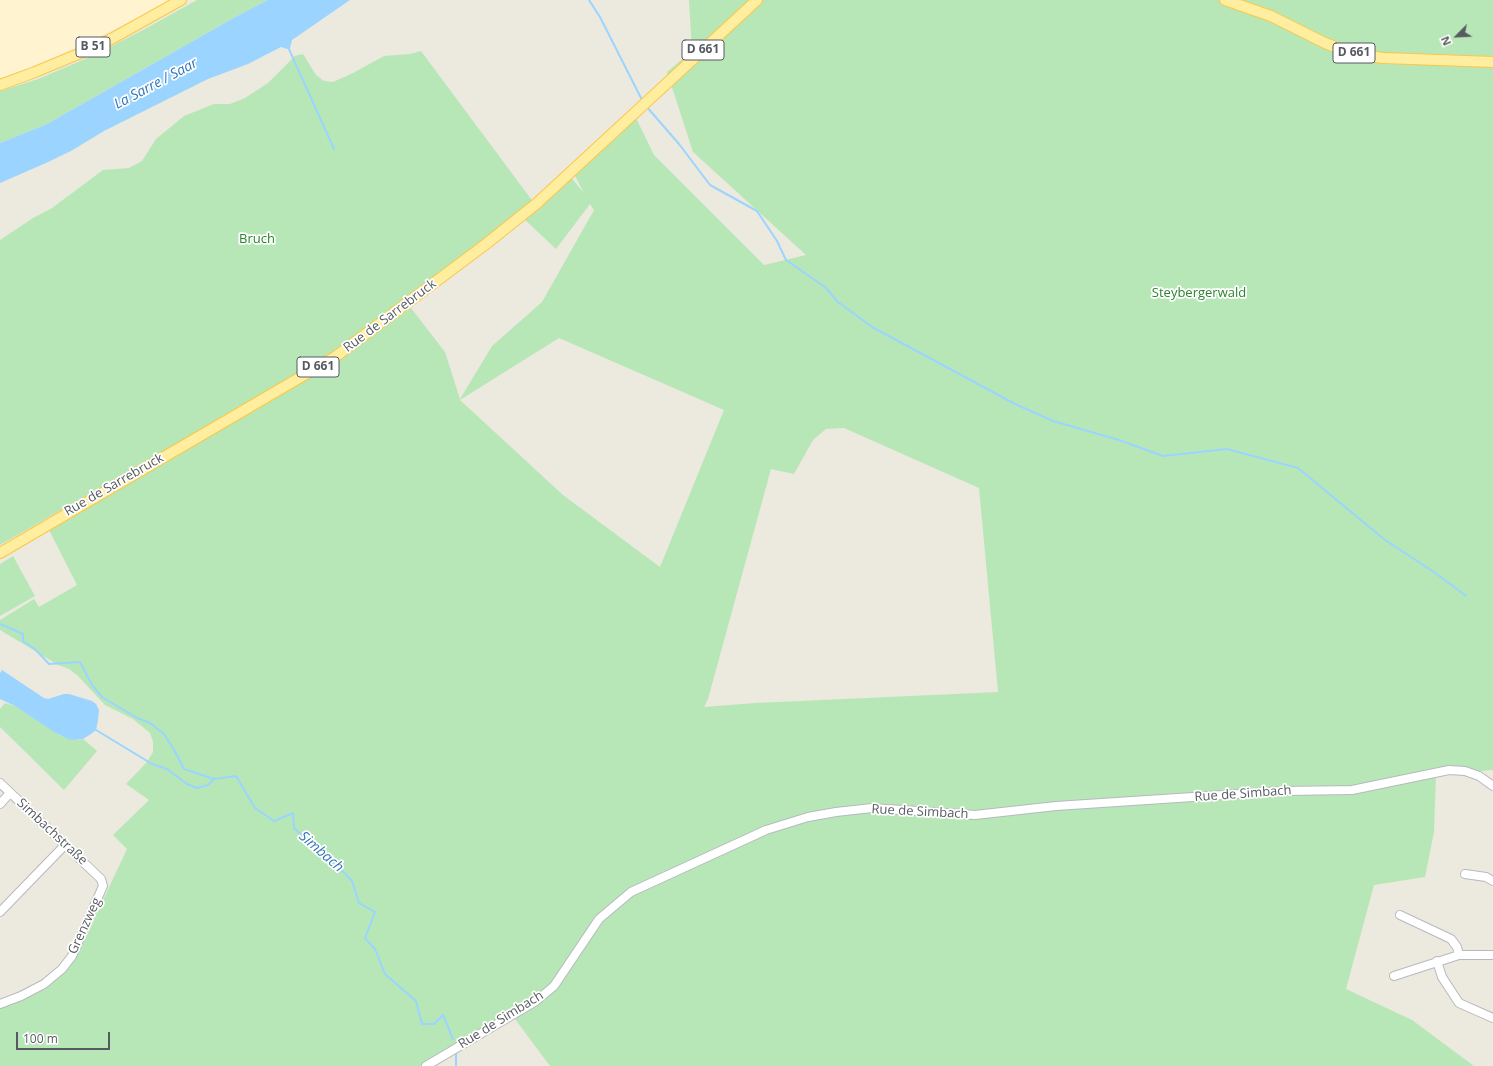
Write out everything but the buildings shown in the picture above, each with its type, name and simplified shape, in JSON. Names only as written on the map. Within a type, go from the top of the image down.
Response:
[{"type":"main road","name":"B 51","points":[[0,85],[42,70],[94,47],[182,0]]},
{"type":"main road","name":"Rue de Sarrebruck","points":[[0,553],[335,357],[486,244],[536,204],[757,0]]},
{"type":"main road","name":"D 661","points":[[1226,0],[1271,16],[1325,43],[1343,50],[1363,55],[1383,58],[1493,62]]},
{"type":"street","name":"Rue de Simbach","points":[[426,1066],[536,1001],[554,986],[599,919],[631,892],[766,830],[801,819],[836,812],[872,808],[975,815],[1056,806],[1284,791],[1352,790],[1450,770],[1472,773],[1493,786]]},
{"type":"street","name":"Simbachstraße","points":[[0,783],[103,882]]},
{"type":"street","points":[[0,804],[10,793]]},
{"type":"street","points":[[0,912],[65,845]]},
{"type":"street","points":[[1465,874],[1486,877],[1493,880]]},
{"type":"street","name":"Grenzweg","points":[[0,1004],[44,984],[62,969],[72,956],[98,898],[103,882]]},
{"type":"street","points":[[1400,915],[1451,939],[1458,946],[1459,955]]},
{"type":"street","points":[[1394,976],[1459,955],[1493,955]]},
{"type":"street","points":[[1437,961],[1442,977],[1459,1003],[1493,1018]]},
{"type":"shaded area","points":[[0,0],[169,0],[86,44],[0,80]]},
{"type":"green space","points":[[197,0],[268,0],[237,16],[47,124],[0,143],[0,91],[38,79],[92,56]]},
{"type":"green space","name":"Steybergerwald","points":[[689,0],[1493,0],[1493,770],[1436,775],[1434,832],[1425,877],[1374,885],[1346,989],[1412,1020],[1474,1066],[550,1066],[512,1015],[426,1066],[0,1066],[0,1008],[45,989],[63,974],[81,947],[127,849],[113,835],[149,800],[126,784],[147,762],[153,752],[153,742],[150,733],[133,719],[105,705],[77,675],[69,669],[58,665],[0,630],[0,620],[34,599],[39,607],[77,585],[48,528],[337,360],[411,308],[445,352],[460,399],[492,346],[542,302],[594,210],[590,204],[556,249],[523,218],[568,174],[584,193],[574,174],[636,118],[654,155],[764,265],[806,255],[693,152],[667,72],[692,51]],"holes":[[[559,338],[724,410],[660,567],[563,495],[460,400]],[[844,428],[979,488],[998,692],[755,703],[704,707],[708,699],[771,469],[794,474],[813,440],[826,429]]]},
{"type":"green space","name":"Bruch","points":[[421,51],[534,203],[334,354],[0,545],[0,240],[33,218],[52,208],[103,170],[129,168],[142,161],[156,139],[184,116],[214,104],[230,104],[245,98],[268,83],[295,56],[303,54],[316,75],[324,81],[333,82],[384,56],[410,54]]},
{"type":"green space","points":[[13,556],[35,596],[0,616],[0,564]]},
{"type":"green space","points":[[5,703],[15,706],[61,736],[79,740],[83,739],[97,751],[64,790],[0,727],[0,709]]},
{"type":"water","name":"La Sarre / Saar","points":[[268,0],[350,0],[292,40],[290,48],[287,49],[281,47],[248,64],[208,79],[104,131],[71,151],[0,183],[0,143],[47,124],[237,16]]},
{"type":"water","points":[[2,670],[44,698],[48,699],[69,694],[92,701],[96,704],[99,710],[96,730],[83,739],[68,739],[54,732],[15,706],[0,699],[0,673]]},
{"type":"waterway","points":[[589,0],[600,17],[642,100]]},
{"type":"waterway","points":[[288,47],[334,149]]},
{"type":"waterway","points":[[646,106],[679,144],[710,185],[757,211],[777,241],[786,260],[825,287],[838,302],[872,327],[1015,404],[1053,421],[1119,440],[1163,456],[1227,449],[1298,468],[1385,540],[1434,572],[1466,596]]},
{"type":"waterway","name":"Simbach","points":[[0,624],[23,634],[23,641],[35,649],[49,664],[80,662],[92,685],[102,697],[137,718],[150,723],[164,734],[184,769],[214,779],[236,776],[255,808],[274,821],[293,813],[294,828],[335,863],[352,881],[359,903],[375,912],[365,938],[375,949],[385,974],[416,1001],[422,1024],[434,1024],[443,1015],[453,1039]]},
{"type":"waterway","points":[[96,730],[152,764],[167,769],[187,784],[197,788],[208,785],[214,779]]},
{"type":"waterway","name":"Simbach","points":[[456,1051],[456,1066]]}]
